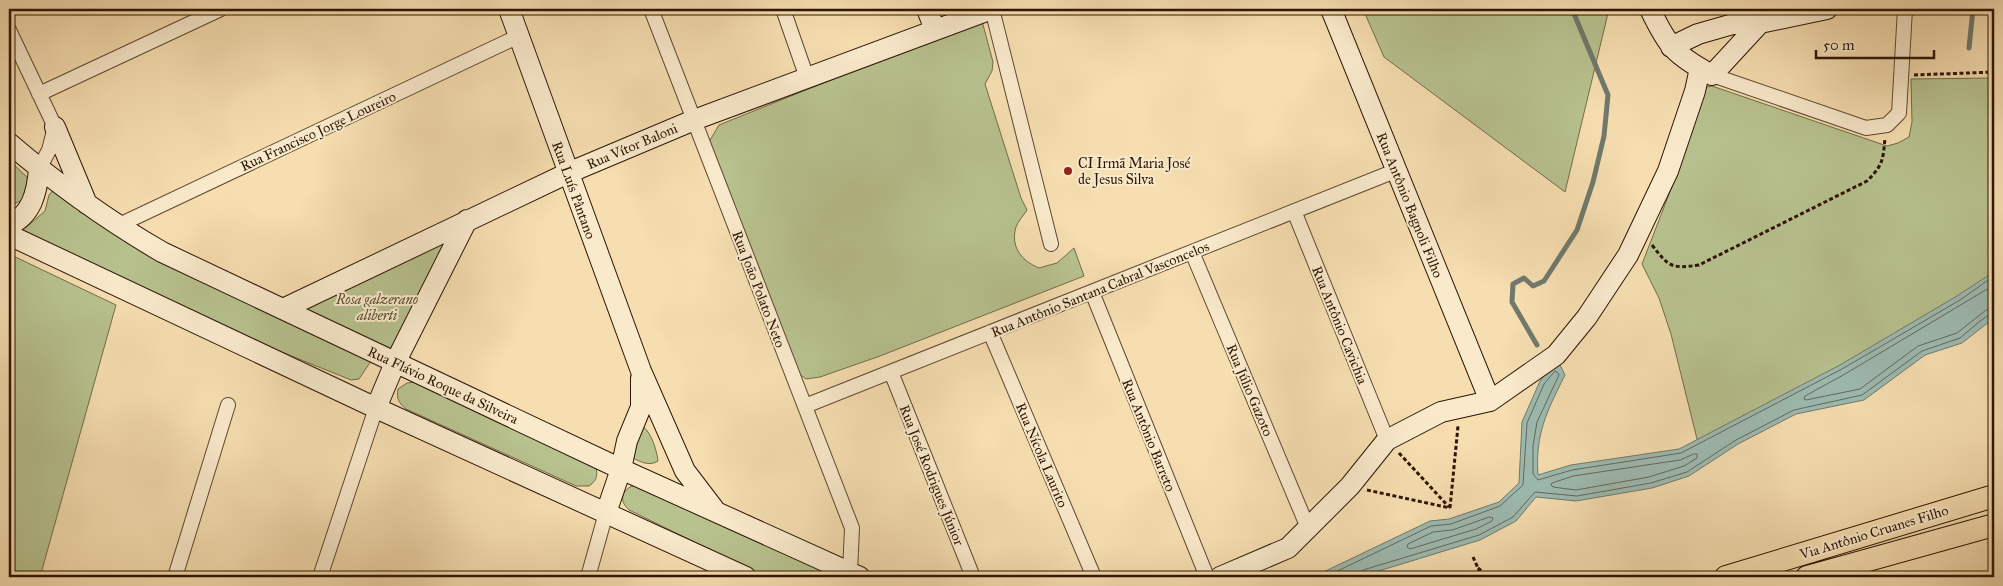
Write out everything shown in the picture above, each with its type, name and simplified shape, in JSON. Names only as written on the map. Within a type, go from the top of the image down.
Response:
[{"type":"main road","name":"Via Antônio Cruanes Filho","points":[[1726,577],[1994,496]]},
{"type":"main road","name":"Via Antônio Cruanes Filho","points":[[1807,577],[1994,525]]},
{"type":"street","points":[[38,94],[221,9]]},
{"type":"street","name":"Rua Luís Pântano","points":[[509,9],[641,371],[685,471],[715,511]]},
{"type":"street","name":"Rua João Polato Neto","points":[[651,9],[852,528],[855,575]]},
{"type":"street","points":[[783,9],[807,78]]},
{"type":"street","points":[[927,9],[935,30]]},
{"type":"street","points":[[992,9],[1051,244]]},
{"type":"street","name":"Rua Vítor Baloni","points":[[283,309],[568,173],[694,120],[992,9]]},
{"type":"street","name":"Rua Antônio Bagnoli Filho","points":[[1331,9],[1395,171],[1490,401]]},
{"type":"street","points":[[1650,9],[1661,33],[1686,60],[1706,71],[1866,128],[1886,124],[1899,114],[1905,9]]},
{"type":"street","points":[[1672,47],[1698,34],[1724,26],[1760,23],[1826,9]]},
{"type":"street","points":[[1220,577],[1288,548],[1350,486],[1386,440],[1441,412],[1490,401],[1556,355],[1587,317],[1628,255],[1668,171],[1689,108],[1706,71],[1760,23]]},
{"type":"street","points":[[9,30],[55,127],[86,204]]},
{"type":"street","name":"Rua Francisco Jorge Loureiro","points":[[117,226],[519,36]]},
{"type":"street","points":[[9,225],[28,210],[36,196],[39,169],[49,150],[55,127]]},
{"type":"street","name":"Rua Flávio Roque da Silveira","points":[[9,143],[39,169],[86,204],[117,226],[162,252],[621,469],[855,575]]},
{"type":"street","name":"Rua Antônio Santana Cabral Vasconcelos","points":[[805,406],[1395,171]]},
{"type":"street","name":"Rua Antônio Cavichia","points":[[1294,211],[1386,440]]},
{"type":"street","points":[[320,577],[376,408],[396,363],[467,220]]},
{"type":"street","points":[[9,235],[376,408],[740,576]]},
{"type":"street","name":"Rua Júlio Gazoto","points":[[1192,252],[1308,528]]},
{"type":"street","name":"Rua Antônio Barreto","points":[[1092,292],[1206,577]]},
{"type":"street","name":"Rua Nícola Laurito","points":[[990,332],[1094,577]]},
{"type":"street","name":"Rua Luís Pântano","points":[[606,513],[621,469],[627,441],[641,407],[641,371]]},
{"type":"street","name":"Rua José Rodrigues Júnior","points":[[891,372],[973,577]]},
{"type":"street","points":[[175,577],[228,406]]},
{"type":"street","points":[[589,454],[627,441]]},
{"type":"street","points":[[588,577],[606,513]]},
{"type":"path","points":[[1910,75],[1994,72]]},
{"type":"path","points":[[1640,230],[1664,261],[1679,268],[1699,265],[1867,181],[1879,170],[1884,157],[1886,124]]},
{"type":"path","points":[[1450,508],[1459,409]]},
{"type":"path","points":[[1386,440],[1450,508]]},
{"type":"path","points":[[1350,486],[1450,508]]},
{"type":"path","points":[[1473,558],[1482,577]]},
{"type":"path","points":[[1478,568],[1490,577]]},
{"type":"green space","points":[[1363,9],[1609,9],[1565,192],[1384,57]]},
{"type":"green space","points":[[982,21],[993,62],[992,71],[985,84],[1021,198],[1027,210],[1016,227],[1016,247],[1027,261],[1039,268],[1057,263],[1074,248],[1084,276],[880,356],[820,377],[806,379],[794,370],[709,142],[719,125],[945,34]]},
{"type":"green space","points":[[1994,78],[1994,286],[1698,443],[1671,334],[1659,298],[1642,264],[1678,171],[1701,88],[1712,86],[1887,146],[1909,137],[1912,122],[1911,79]]},
{"type":"green space","points":[[9,160],[31,181],[25,199],[9,206]]},
{"type":"green space","points":[[55,188],[371,361],[359,379],[351,380],[210,323],[22,231],[45,211],[49,195]]},
{"type":"green space","name":"Rosa galzerano aliberti","points":[[448,238],[392,349],[300,308]]},
{"type":"green space","points":[[9,254],[116,305],[40,577],[9,577]]},
{"type":"green space","points":[[415,382],[595,465],[596,479],[589,486],[576,486],[406,409],[397,396],[398,389],[407,383]]},
{"type":"green space","points":[[642,426],[648,432],[655,447],[658,461],[654,463],[642,462],[625,454]]},
{"type":"green space","points":[[632,486],[641,487],[841,577],[766,577],[629,510],[624,504],[623,494]]},
{"type":"water","points":[[1994,268],[1994,318],[1962,343],[1925,355],[1864,400],[1796,414],[1738,444],[1689,476],[1652,488],[1576,501],[1536,497],[1516,521],[1480,540],[1359,577],[1313,577],[1430,521],[1449,519],[1499,502],[1519,483],[1522,422],[1540,381],[1557,359],[1565,375],[1540,435],[1538,475],[1571,465],[1679,449],[1840,365],[1957,296],[1989,275]]},
{"type":"waterway","points":[[1537,345],[1512,302],[1513,284],[1524,278],[1533,286],[1544,281],[1577,230],[1593,182],[1604,136],[1608,95],[1572,9]]},
{"type":"waterway","points":[[1969,48],[1973,9]]},
{"type":"place","name":"CI Irmã Maria José de Jesus Silva","points":[[1068,171]]}]
